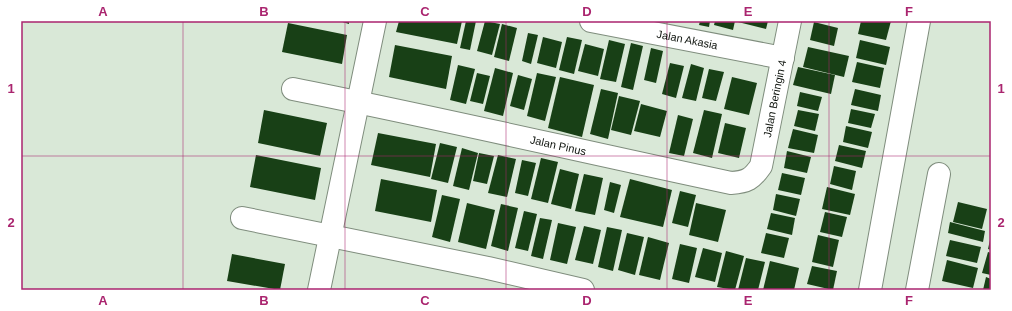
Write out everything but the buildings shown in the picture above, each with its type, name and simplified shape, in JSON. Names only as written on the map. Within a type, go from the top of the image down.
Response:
[{"type":"street","points":[[319,290],[375,21]]},
{"type":"street","name":"Jalan Akasia","points":[[592,21],[782,58]]},
{"type":"street","name":"Jalan Beringin 4","points":[[756,174],[761,166],[790,21]]},
{"type":"street","points":[[870,290],[919,21]]},
{"type":"street","name":"Jalan Pinus","points":[[293,89],[731,183],[748,180],[756,174]]},
{"type":"street","points":[[917,290],[939,174]]},
{"type":"street","points":[[242,218],[488,268],[583,290]]}]
